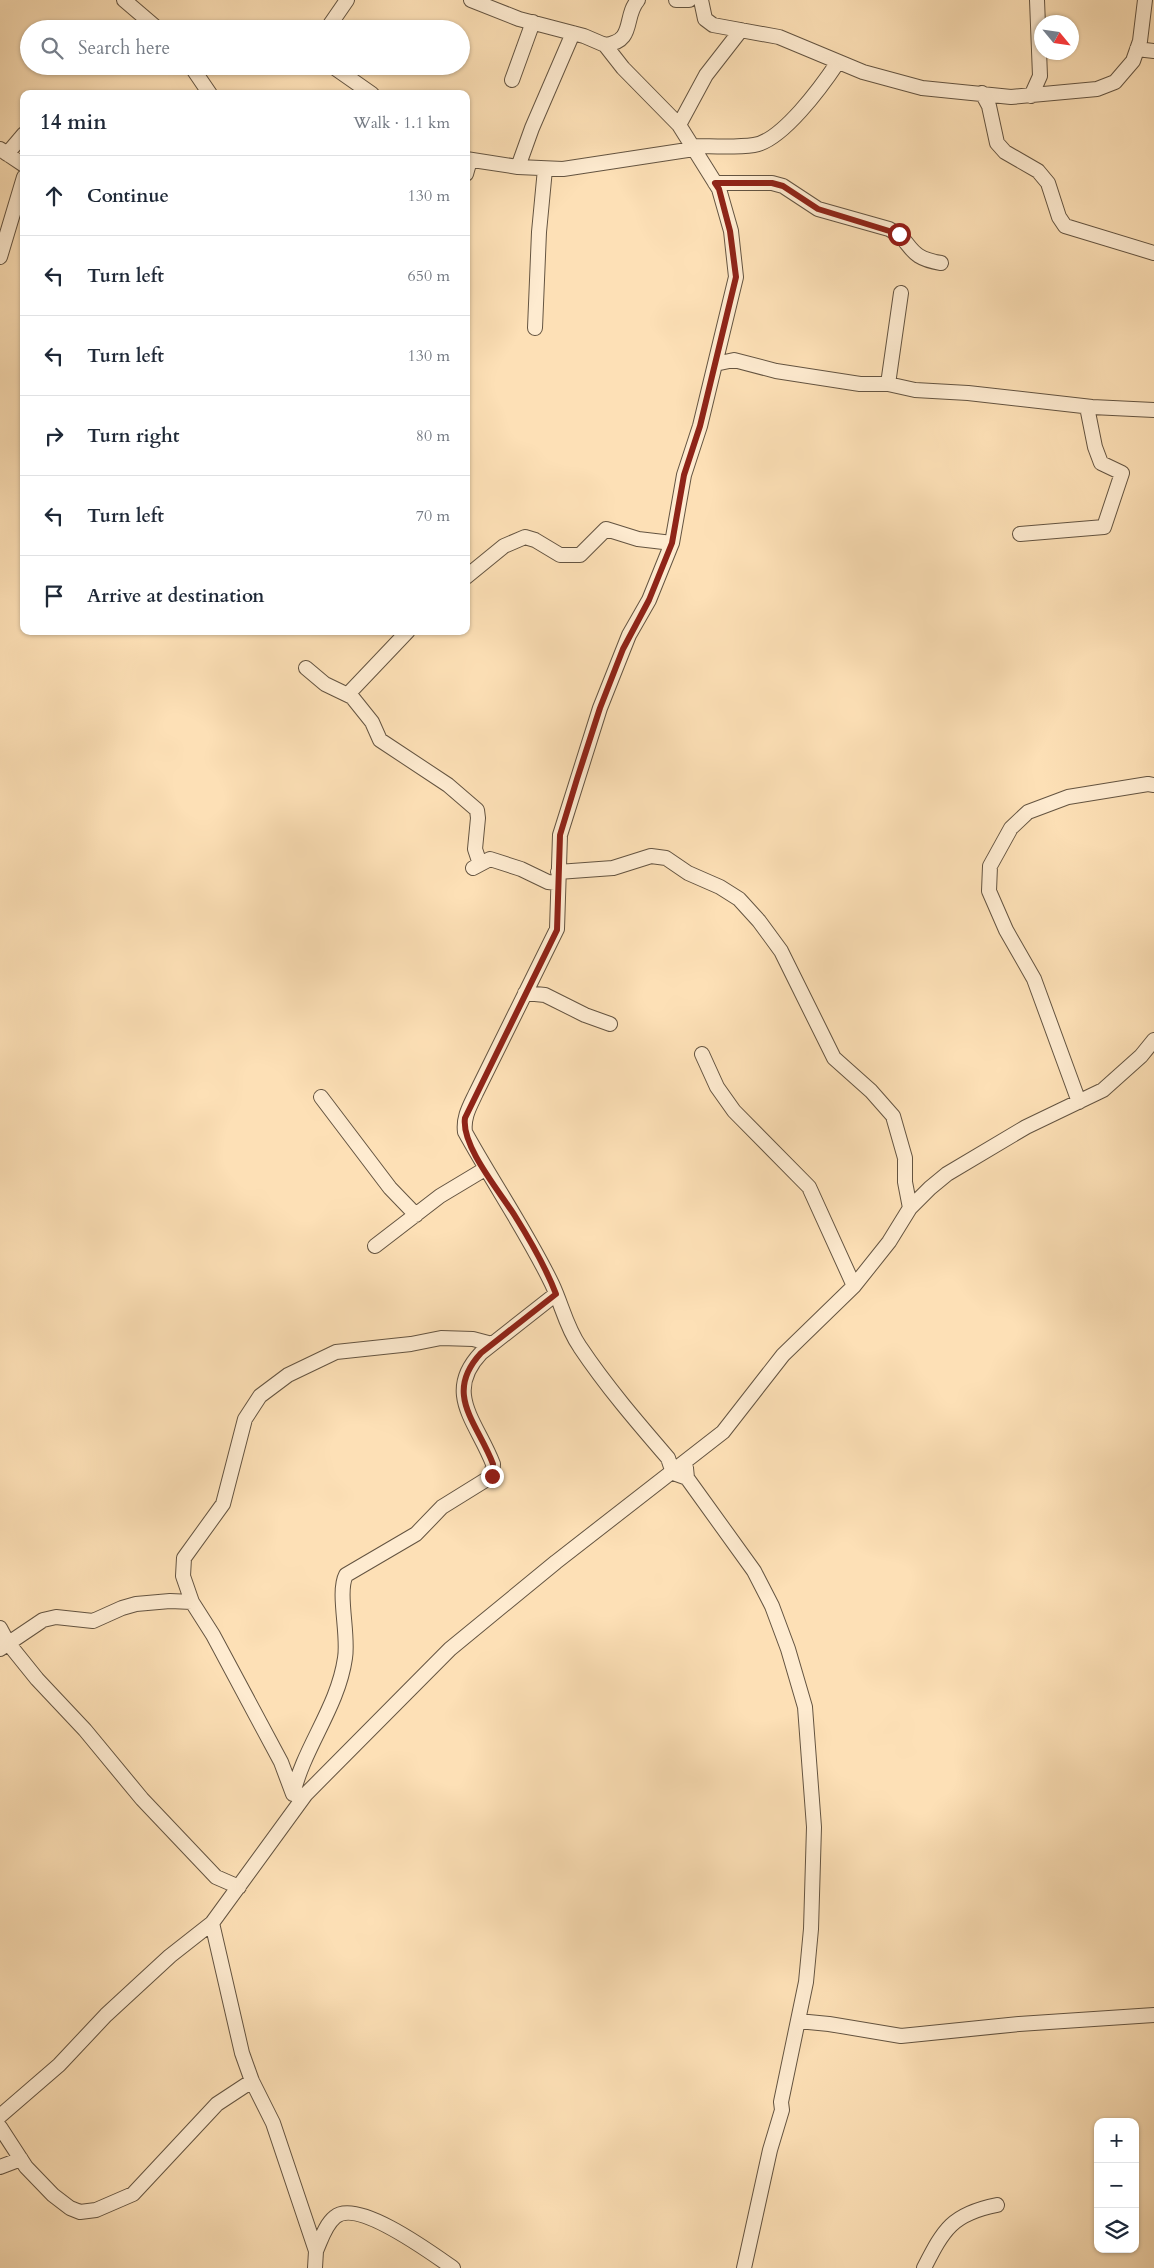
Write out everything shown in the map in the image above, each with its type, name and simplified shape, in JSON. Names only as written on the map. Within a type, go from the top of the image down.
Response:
[{"type":"street","points":[[124,0],[147,20]]},
{"type":"street","points":[[333,20],[347,0]]},
{"type":"street","points":[[471,0],[533,22],[574,33],[605,45],[614,44],[623,38],[638,0]]},
{"type":"street","points":[[676,0],[689,0]]},
{"type":"street","points":[[701,0],[703,15],[708,22],[790,40],[863,72],[922,88],[982,93],[1000,97],[1031,96],[1097,89],[1115,82],[1133,61],[1145,16],[1145,0]]},
{"type":"street","points":[[1031,96],[1040,76],[1037,0]]},
{"type":"street","points":[[512,80],[533,22]]},
{"type":"street","points":[[679,126],[706,75],[741,30]]},
{"type":"street","points":[[518,167],[532,128],[574,33]]},
{"type":"street","points":[[605,45],[623,68],[679,126],[715,183],[726,212],[736,265],[736,277],[700,426],[684,475],[672,543],[649,600],[623,649],[600,708],[560,835],[557,930],[465,1118],[465,1132],[484,1169],[516,1217],[556,1294],[564,1319],[578,1346],[668,1458],[672,1473]]},
{"type":"street","points":[[1137,49],[1154,51]]},
{"type":"street","points":[[470,160],[518,167],[563,169],[693,148],[755,145],[774,137],[823,84],[838,62]]},
{"type":"street","points":[[198,75],[207,90]]},
{"type":"street","points":[[345,75],[366,90]]},
{"type":"street","points":[[982,93],[989,106],[997,143],[1005,152],[1038,171],[1048,183],[1059,217],[1064,226],[1093,232],[1154,253]]},
{"type":"street","points":[[20,138],[4,152],[20,162]]},
{"type":"street","points":[[535,328],[539,232],[545,169]]},
{"type":"street","points":[[715,183],[772,183],[783,186],[818,209],[890,229],[899,234],[918,258],[941,263]]},
{"type":"street","points":[[0,257],[20,190]]},
{"type":"street","points":[[888,384],[901,293]]},
{"type":"street","points":[[722,337],[734,360]]},
{"type":"street","points":[[715,364],[734,360],[776,371],[848,383],[888,384],[915,390],[968,393],[1088,407],[1154,410]]},
{"type":"street","points":[[1020,534],[1104,527],[1108,520],[1122,473],[1101,463],[1095,447],[1088,407]]},
{"type":"street","points":[[470,574],[504,546],[525,537],[535,540],[560,555],[580,555],[606,529],[638,539],[672,543]]},
{"type":"street","points":[[352,697],[351,691],[404,635]]},
{"type":"street","points":[[306,668],[325,684],[352,697],[372,722],[380,740],[448,785],[477,810],[476,866],[490,859],[521,869],[548,882],[558,878],[613,868],[651,856],[666,858],[688,873],[720,887],[739,899],[759,921],[781,951],[803,992],[823,1040],[834,1058],[871,1091],[893,1116],[900,1135],[905,1158],[905,1182],[910,1208]]},
{"type":"street","points":[[1079,1102],[1034,979],[1006,930],[989,891],[990,866],[1011,828],[1028,812],[1068,797],[1148,784],[1154,786]]},
{"type":"street","points":[[526,993],[545,994],[585,1015],[610,1024]]},
{"type":"street","points":[[0,2116],[59,2065],[106,2015],[170,1956],[212,1923],[312,1788],[450,1649],[556,1562],[724,1432],[784,1355],[854,1286],[889,1242],[910,1208],[941,1179],[1026,1127],[1103,1090],[1122,1075],[1154,1040]]},
{"type":"street","points":[[702,1054],[717,1087],[734,1111],[809,1187],[854,1286]]},
{"type":"street","points":[[321,1097],[390,1188],[416,1215]]},
{"type":"street","points":[[374,1246],[440,1196],[484,1169]]},
{"type":"street","points":[[290,1818],[297,1776],[341,1680],[346,1656],[346,1621],[342,1582],[346,1575],[416,1534],[442,1507],[492,1476],[494,1472],[487,1448],[462,1396],[463,1380],[471,1363],[492,1344],[556,1294]]},
{"type":"street","points":[[293,1794],[281,1762],[213,1635],[192,1602],[183,1576],[184,1558],[223,1504],[244,1420],[260,1396],[288,1375],[336,1352],[411,1344],[441,1338],[474,1339],[492,1344]]},
{"type":"street","points":[[686,1462],[687,1478],[754,1571],[772,1606],[788,1649],[805,1707],[814,1827],[811,1929],[806,1982],[781,2102],[782,2110],[770,2150],[744,2268]]},
{"type":"street","points":[[672,1473],[687,1478]]},
{"type":"street","points":[[4,1646],[27,1629],[50,1618],[94,1621],[122,1608],[136,1604],[170,1601],[192,1602]]},
{"type":"street","points":[[0,1628],[4,1646],[142,1799],[216,1877],[239,1887]]},
{"type":"street","points":[[212,1923],[242,2053],[252,2081],[273,2123],[316,2251],[315,2268]]},
{"type":"street","points":[[798,2021],[901,2036],[1019,2024],[1154,2015]]},
{"type":"street","points":[[0,2126],[20,2159],[53,2195],[70,2208],[80,2212],[96,2210],[133,2194],[217,2104],[252,2081]]},
{"type":"street","points":[[0,2167],[20,2159]]},
{"type":"street","points":[[924,2268],[945,2231],[956,2221],[973,2210],[997,2206]]},
{"type":"street","points":[[316,2251],[327,2228],[335,2217],[344,2213],[391,2228],[453,2268]]},
{"type":"route","points":[[492,1476],[494,1472],[493,1464],[487,1448],[462,1396],[463,1380],[471,1363],[481,1353],[538,1306],[556,1294],[516,1217],[484,1169],[465,1132],[465,1118],[557,930],[560,835],[600,708],[629,635],[662,573],[672,543],[684,475],[700,426],[736,277],[736,265],[726,212],[719,189],[715,183],[772,183],[783,186],[818,209],[832,215],[890,229],[899,234]]}]
